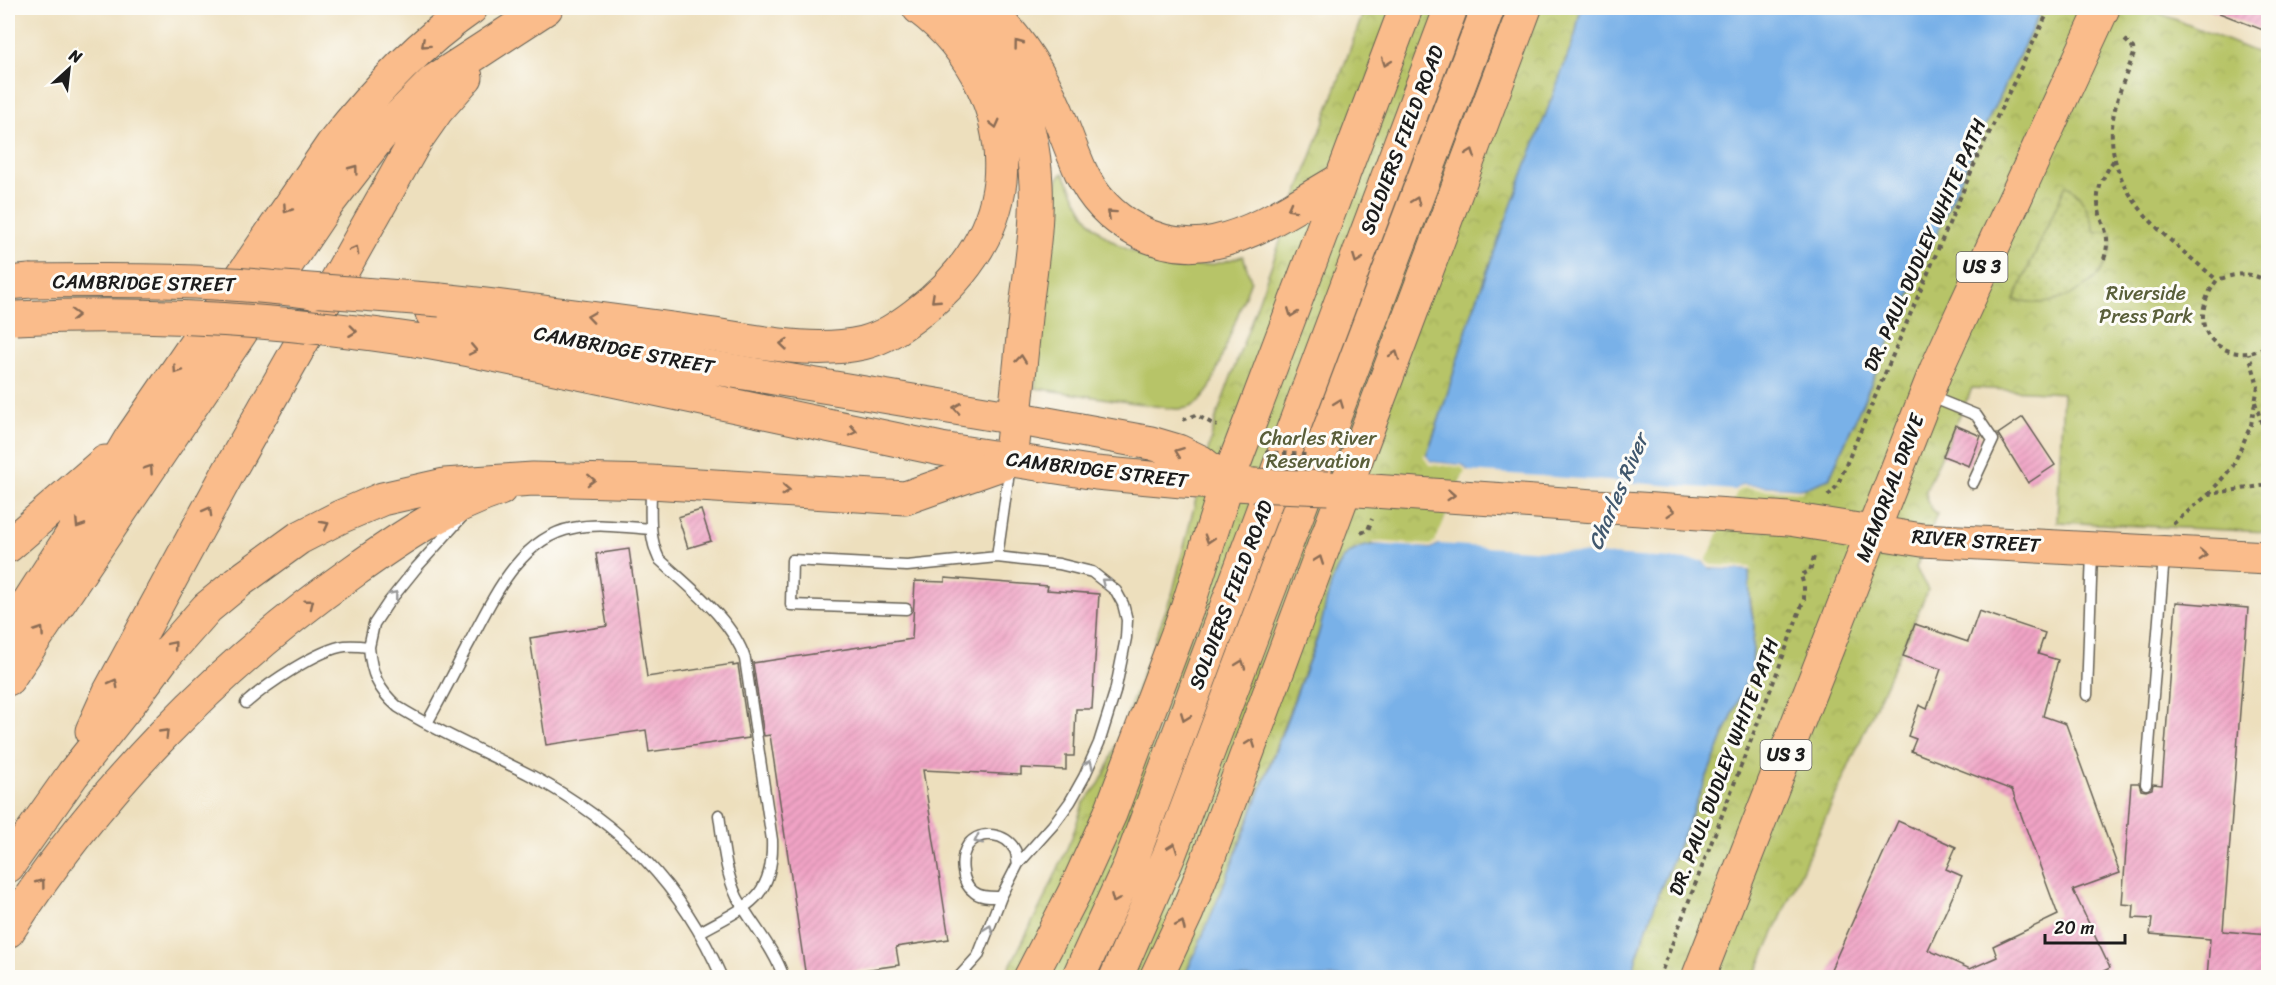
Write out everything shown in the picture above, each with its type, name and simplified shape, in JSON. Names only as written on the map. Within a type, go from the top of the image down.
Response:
[{"type":"main road","points":[[8,634],[95,499],[131,438],[318,164],[377,90],[408,59],[471,8]]},
{"type":"main road","points":[[8,680],[326,207],[364,155],[398,116],[434,81],[546,8]]},
{"type":"main road","points":[[429,317],[547,311],[801,346],[852,345],[874,340],[894,330],[930,303],[957,276],[970,259],[991,219],[1000,181],[999,138],[991,106],[980,79],[953,39],[919,8]]},
{"type":"main road","points":[[8,866],[73,774],[191,624],[241,580],[300,538],[382,499],[422,489],[467,482],[533,479],[651,482],[905,498],[1010,461],[1036,215],[1036,174],[1025,119],[1006,68],[983,31],[961,8]]},
{"type":"main road","points":[[987,8],[1015,39],[1038,73],[1057,111],[1087,185],[1106,209],[1138,232],[1175,243],[1214,243],[1256,227],[1342,180]]},
{"type":"main road","points":[[1030,978],[1074,893],[1110,814],[1187,609],[1240,484],[1342,180],[1406,8]]},
{"type":"main road","name":"SOLDIERS FIELD ROAD","points":[[1078,978],[1130,864],[1451,8]]},
{"type":"main road","name":"SOLDIERS FIELD ROAD","points":[[1116,978],[1170,853],[1488,8]]},
{"type":"main road","points":[[1156,978],[1187,912],[1208,859],[1337,488],[1525,8]]},
{"type":"main road","name":"MEMORIAL DRIVE","points":[[1698,978],[1926,394],[1955,325],[2103,8]]},
{"type":"main road","points":[[73,774],[116,681],[227,475],[416,140],[437,110],[500,38]]},
{"type":"main road","name":"CAMBRIDGE STREET","points":[[19,282],[185,281],[284,288],[429,317],[691,364],[1151,443],[1178,451],[1240,484]]},
{"type":"main road","name":"CAMBRIDGE STREET","points":[[12,318],[88,315],[180,316],[280,322],[429,317],[470,350],[930,447],[1010,461],[1096,473],[1612,507]]},
{"type":"main road","points":[[8,546],[77,488],[131,438]]},
{"type":"main road","points":[[8,931],[112,791],[156,742],[221,678],[291,618],[358,568],[421,526],[481,496],[533,479]]},
{"type":"main road","name":"RIVER STREET","points":[[1612,507],[1789,519],[1922,540],[2092,548],[2167,539],[2268,558]]},
{"type":"lane","points":[[1926,394],[1976,415],[1993,440],[1973,483]]},
{"type":"lane","points":[[998,557],[1010,461]]},
{"type":"lane","points":[[651,482],[651,529],[654,548],[659,559],[725,622],[741,645],[746,659],[772,855],[769,878],[754,899],[700,932]]},
{"type":"lane","points":[[481,496],[417,567],[374,624],[369,647],[373,674],[380,688],[398,707],[554,788],[606,823],[633,846],[682,903],[700,932],[722,978]]},
{"type":"lane","points":[[427,723],[490,603],[524,556],[548,538],[571,528],[602,526],[651,529]]},
{"type":"lane","points":[[2146,784],[2167,539]]},
{"type":"lane","points":[[2087,695],[2092,548]]},
{"type":"lane","points":[[906,609],[791,605],[792,560],[907,566],[998,557],[1059,564],[1092,572],[1116,591],[1123,604],[1127,620],[1126,638],[1115,692],[1099,743],[1084,777],[1053,825],[1018,864],[1001,897],[978,956],[958,978]]},
{"type":"lane","points":[[246,703],[269,684],[325,652],[345,646],[369,647]]},
{"type":"lane","points":[[719,815],[729,875],[743,907],[777,960],[784,978]]},
{"type":"lane","points":[[1001,897],[987,897],[973,892],[963,877],[962,862],[968,845],[980,836],[993,834],[1007,840],[1016,851],[1018,864]]},
{"type":"path","name":"DR. PAUL DUDLEY WHITE PATH","points":[[1828,494],[1837,486],[1977,158],[2050,8]]},
{"type":"path","points":[[2125,40],[2133,48],[2134,54],[2114,120],[2112,139],[2121,178],[2147,217],[2217,280]]},
{"type":"path","points":[[2104,259],[2108,238],[2097,201],[2102,181],[2115,157]]},
{"type":"path","points":[[2268,282],[2257,275],[2243,273],[2217,280],[2206,297],[2203,317],[2206,331],[2215,343],[2227,351],[2249,354],[2262,350],[2268,344]]},
{"type":"path","points":[[2167,539],[2233,466],[2251,425],[2258,386],[2249,354]]},
{"type":"path","points":[[2255,401],[2268,437]]},
{"type":"path","points":[[2209,494],[2268,485]]},
{"type":"path","name":"DR. PAUL DUDLEY WHITE PATH","points":[[1659,978],[1803,602],[1804,586],[1801,575],[1810,571]]},
{"type":"green space","name":"Charles River Reservation","points":[[1365,8],[1581,8],[1575,36],[1426,456],[1462,465],[1468,471],[1438,544],[1431,548],[1372,544],[1336,572],[1318,635],[1217,903],[1184,977],[1004,978],[1047,893],[1072,837],[1083,804],[1099,784],[1107,769],[1173,591],[1216,418]]},
{"type":"green space","name":"Riverside Press Park","points":[[2042,8],[2147,8],[2268,57],[2268,532],[2057,522],[2063,393],[1972,388],[1926,490],[1928,504],[1937,514],[1916,568],[1928,590],[1754,977],[1630,978],[1658,895],[1752,667],[1754,624],[1749,589],[1710,568],[1703,561],[1735,490],[1742,485],[1829,479],[1975,147]]},
{"type":"green space","points":[[1063,173],[1090,221],[1100,232],[1128,249],[1160,261],[1193,265],[1220,263],[1243,256],[1251,280],[1210,388],[1199,401],[1191,406],[1175,409],[1035,388],[1056,185]]},
{"type":"green space","points":[[2066,185],[2082,199],[2095,232],[2112,232],[2109,255],[2091,282],[2072,294],[2045,303],[2014,300]]},
{"type":"water","name":"Charles River","points":[[1581,8],[2042,8],[1975,147],[1829,479],[1803,489],[1742,485],[1735,490],[1703,561],[1710,568],[1749,570],[1750,604],[1754,624],[1752,667],[1658,895],[1630,977],[1184,978],[1237,852],[1269,767],[1317,639],[1329,592],[1338,568],[1351,552],[1370,545],[1390,544],[1431,548],[1438,544],[1468,471],[1462,465],[1431,462],[1426,456],[1472,313],[1575,36]]},
{"type":"pier","points":[[1424,453],[1431,462],[1462,465],[1468,471],[1734,490],[1742,485],[1803,489],[1802,492],[1743,488],[1737,492],[1706,561],[1711,565],[1750,567],[1752,570],[1710,568],[1703,561],[1438,544],[1431,548],[1372,544],[1373,541],[1430,545],[1435,542],[1465,471],[1461,467],[1429,465]]},
{"type":"building","points":[[2268,8],[2268,32],[2209,9]]},
{"type":"building","points":[[2023,417],[2055,465],[2028,483],[1998,434]]},
{"type":"building","points":[[1955,425],[1981,436],[1969,466],[1943,456]]},
{"type":"building","points":[[701,510],[711,541],[688,548],[678,517]]},
{"type":"building","points":[[629,549],[647,677],[738,665],[749,738],[649,752],[646,730],[546,745],[530,638],[607,626],[596,554]]},
{"type":"building","points":[[945,578],[1048,586],[1047,590],[1099,594],[1092,709],[1076,709],[1074,756],[1066,756],[1066,770],[1021,768],[1021,775],[923,770],[949,939],[896,947],[899,965],[806,978],[770,735],[764,736],[753,663],[912,639],[915,581],[945,582]]},
{"type":"building","points":[[2176,602],[2248,608],[2223,931],[2268,935],[2268,978],[2207,978],[2210,939],[2150,934],[2152,919],[2133,918],[2134,905],[2122,904],[2131,783],[2139,783],[2141,790],[2146,791],[2152,789],[2153,784],[2162,785]]},
{"type":"building","points":[[1979,611],[2045,633],[2038,654],[2058,660],[2043,716],[2066,724],[2120,873],[2073,890],[2110,968],[2090,978],[1827,978],[1898,821],[1956,847],[1946,869],[1962,876],[1928,950],[1970,969],[1997,957],[1993,946],[2058,915],[2012,790],[1911,751],[1916,739],[1908,736],[1919,705],[1927,709],[1941,669],[1903,656],[1915,624],[1968,642]]}]
